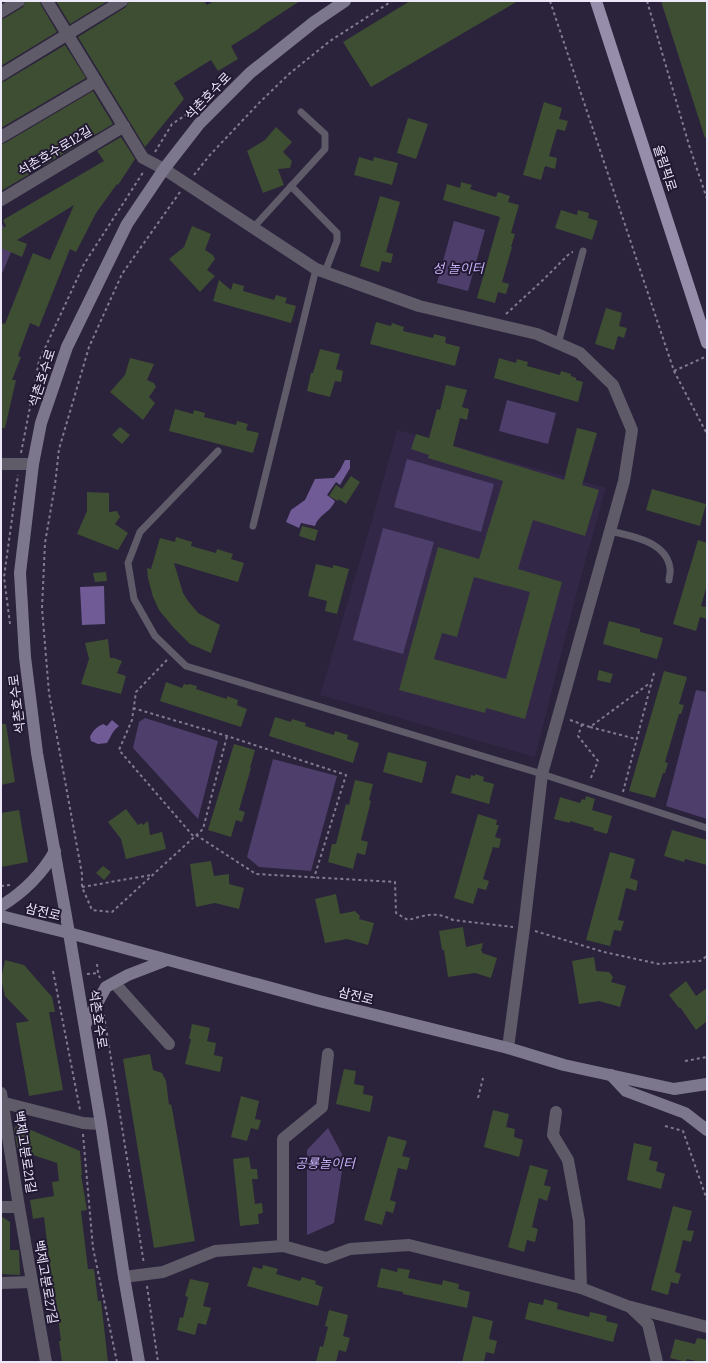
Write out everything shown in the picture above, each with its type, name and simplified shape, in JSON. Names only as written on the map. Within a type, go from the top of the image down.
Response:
[{"type":"main road","name":"올림픽로","points":[[596,1],[707,343]]},
{"type":"street","points":[[1,12],[19,1]]},
{"type":"street","points":[[46,1],[144,158],[164,169],[320,271],[419,306],[536,334],[580,353],[613,385],[632,430],[624,481],[542,774],[508,1048]]},
{"type":"street","points":[[1,74],[68,35],[122,1]]},
{"type":"street","name":"석촌호수로","points":[[140,1362],[124,1277],[85,1025],[37,754],[25,657],[20,573],[33,464],[41,423],[67,347],[127,224],[164,169],[199,124],[250,73],[314,22],[345,1]]},
{"type":"street","points":[[1,137],[96,81]]},
{"type":"street","name":"석촌호수로12길","points":[[1,200],[124,126]]},
{"type":"street","points":[[1,464],[33,464]]},
{"type":"street","points":[[1,906],[28,885],[47,865],[55,851]]},
{"type":"street","name":"삼전로","points":[[1,916],[319,1001],[508,1048],[564,1065],[674,1089],[706,1088]]},
{"type":"street","points":[[85,1025],[106,987],[167,960]]},
{"type":"street","points":[[118,987],[169,1044]]},
{"type":"street","points":[[284,1246],[283,1139],[322,1107],[328,1054]]},
{"type":"street","points":[[611,1075],[626,1091],[685,1113],[707,1130]]},
{"type":"street","name":"백제고분로21길","points":[[19,1207],[2,1099],[82,1123],[101,1124]]},
{"type":"street","points":[[556,1112],[553,1136],[568,1160],[579,1221],[580,1288]]},
{"type":"street","points":[[1,1207],[19,1207]]},
{"type":"street","name":"백제고분로27길","points":[[19,1207],[46,1362]]},
{"type":"street","points":[[124,1277],[163,1272],[215,1251],[284,1246],[326,1258],[350,1250],[408,1246],[580,1288],[630,1307],[707,1327]]},
{"type":"street","points":[[1,1283],[32,1282]]},
{"type":"street","points":[[630,1307],[648,1324],[657,1362]]},
{"type":"lane","points":[[253,228],[325,149],[325,134],[301,112]]},
{"type":"lane","points":[[253,526],[320,271],[337,241],[337,233],[291,186]]},
{"type":"lane","points":[[558,344],[584,251]]},
{"type":"lane","points":[[218,451],[140,532],[128,563],[134,599],[156,636],[186,666],[542,774],[707,828]]},
{"type":"lane","points":[[610,531],[638,538],[662,551],[670,568],[669,580]]},
{"type":"path","points":[[201,165],[259,103],[290,74],[330,41],[392,1]]},
{"type":"path","points":[[550,1],[674,371],[707,434]]},
{"type":"path","points":[[647,1],[689,144],[707,199]]},
{"type":"path","points":[[10,624],[4,578],[19,464],[38,361],[84,264],[172,124],[204,101]]},
{"type":"path","points":[[177,196],[122,274],[89,347],[59,449],[55,485],[45,543],[42,608],[49,693],[82,874],[82,887],[92,910],[112,912],[203,829],[227,736]]},
{"type":"path","points":[[494,324],[543,280],[570,253],[584,251]]},
{"type":"path","points":[[674,371],[707,356]]},
{"type":"path","points":[[174,654],[136,692],[132,720],[119,750],[195,836],[256,874],[395,882],[396,913],[408,920],[433,914],[446,916],[453,920],[524,928],[604,952],[659,964],[700,961],[707,956]]},
{"type":"path","points":[[620,800],[654,673]]},
{"type":"path","points":[[590,727],[651,682]]},
{"type":"path","points":[[133,708],[227,736],[346,775],[314,878]]},
{"type":"path","points":[[570,720],[636,739]]},
{"type":"path","points":[[582,724],[578,736],[598,761],[587,789]]},
{"type":"path","points":[[82,887],[152,875]]},
{"type":"path","points":[[1,886],[14,885]]},
{"type":"path","points":[[97,964],[100,980]]},
{"type":"path","points":[[53,971],[82,1123],[93,1248],[117,1362]]},
{"type":"path","points":[[87,974],[98,973]]},
{"type":"path","points":[[104,1015],[158,1362]]},
{"type":"path","points":[[685,1061],[707,1057]]},
{"type":"path","points":[[478,1098],[483,1078]]},
{"type":"path","points":[[665,1126],[683,1131],[707,1200]]},
{"type":"shaded area","points":[[397,430],[606,488],[581,576],[535,757],[320,695]]},
{"type":"shaded area","points":[[345,460],[350,460],[350,468],[340,485],[336,482],[327,495],[335,501],[319,519],[315,526],[301,523],[299,528],[286,522],[291,510],[305,500],[315,479],[334,478]]},
{"type":"shaded area","points":[[104,586],[105,624],[82,625],[80,587]]},
{"type":"shaded area","points":[[112,720],[119,726],[113,732],[107,743],[98,744],[91,741],[90,737],[95,729],[103,724],[107,726]]},
{"type":"green space","name":"성 놀이터","points":[[454,221],[485,230],[468,291],[437,283]]},
{"type":"green space","points":[[1,222],[14,245],[1,276]]},
{"type":"green space","points":[[507,400],[556,413],[548,444],[499,431]]},
{"type":"green space","points":[[407,459],[494,484],[481,532],[394,507]]},
{"type":"green space","points":[[383,528],[434,542],[403,654],[353,640]]},
{"type":"green space","points":[[696,690],[707,692],[707,819],[666,806]]},
{"type":"green space","points":[[145,718],[218,741],[198,819],[133,748],[139,722]]},
{"type":"green space","points":[[273,759],[337,776],[311,871],[259,867],[247,857]]},
{"type":"green space","name":"공룡놀이터","points":[[328,1128],[344,1158],[334,1223],[307,1235],[307,1150]]},
{"type":"building","points":[[26,1],[40,1],[57,32],[1,66],[1,19],[23,7]]},
{"type":"building","points":[[56,1],[108,1],[70,24]]},
{"type":"building","points":[[129,1],[204,1],[207,5],[214,1],[300,1],[231,46],[238,59],[218,71],[211,60],[174,83],[184,99],[145,147],[78,37],[126,7]]},
{"type":"building","points":[[410,1],[518,1],[371,87],[343,42]]},
{"type":"building","points":[[661,1],[707,1],[707,137],[705,138]]},
{"type":"building","points":[[65,45],[86,78],[1,128],[1,82]]},
{"type":"building","points":[[93,91],[113,124],[1,191],[1,144]]},
{"type":"building","points":[[544,102],[562,108],[559,119],[568,121],[565,131],[557,129],[549,156],[557,158],[555,169],[545,166],[541,180],[523,175]]},
{"type":"building","points":[[408,118],[428,124],[416,159],[397,153]]},
{"type":"building","points":[[276,127],[292,142],[283,152],[292,161],[290,168],[278,169],[284,185],[263,193],[247,151],[265,140]]},
{"type":"building","points":[[121,137],[135,159],[118,185],[117,184],[96,213],[76,252],[70,249],[39,327],[30,323],[18,356],[21,357],[12,380],[16,380],[5,428],[1,428],[1,323],[5,324],[33,253],[50,260],[74,205],[17,240],[27,244],[22,257],[1,248],[1,229],[6,226],[3,220],[104,161],[97,151]]},
{"type":"building","points":[[359,157],[373,161],[374,157],[398,163],[392,185],[354,175]]},
{"type":"building","points":[[461,182],[472,185],[470,189],[496,197],[498,192],[510,196],[508,202],[519,205],[511,233],[515,234],[502,282],[509,284],[506,294],[498,292],[495,303],[477,298],[500,217],[443,200],[447,184],[460,188]]},
{"type":"building","points":[[380,196],[400,202],[386,252],[393,254],[391,263],[382,261],[379,272],[360,266]]},
{"type":"building","points":[[561,210],[577,215],[578,210],[589,213],[588,218],[598,221],[592,240],[555,228]]},
{"type":"building","points":[[192,226],[211,234],[205,250],[213,255],[215,259],[207,270],[215,276],[200,292],[169,259],[184,247]]},
{"type":"building","points":[[219,280],[231,290],[233,283],[244,286],[243,291],[274,300],[276,295],[287,298],[285,303],[296,306],[291,323],[213,301]]},
{"type":"building","points":[[606,308],[622,313],[619,326],[627,328],[624,338],[618,336],[614,350],[595,344]]},
{"type":"building","points":[[376,322],[391,326],[392,323],[404,327],[403,331],[433,338],[434,334],[446,337],[445,343],[460,347],[455,366],[370,344]]},
{"type":"building","points":[[320,349],[340,354],[336,369],[343,371],[341,382],[335,381],[330,397],[307,391],[311,373],[313,373]]},
{"type":"building","points":[[130,358],[154,364],[147,380],[154,383],[156,387],[149,397],[155,403],[143,420],[110,392],[125,375]]},
{"type":"building","points":[[499,358],[516,363],[517,359],[528,362],[527,366],[560,375],[561,371],[571,374],[571,376],[576,378],[576,380],[583,382],[578,402],[494,378]]},
{"type":"building","points":[[446,385],[467,390],[462,407],[469,409],[467,420],[460,418],[453,446],[564,480],[577,428],[597,433],[582,485],[599,490],[585,536],[533,520],[518,569],[562,582],[525,719],[486,708],[485,713],[399,690],[438,547],[479,559],[503,481],[428,458],[429,455],[411,449],[416,434],[429,438],[437,409],[440,410]],"holes":[[[474,577],[530,592],[506,679],[434,659],[442,633],[457,637]]]},
{"type":"building","points":[[175,409],[193,414],[194,410],[205,413],[204,417],[236,425],[237,421],[248,424],[246,430],[259,433],[253,453],[169,431]]},
{"type":"building","points":[[120,427],[130,435],[122,444],[112,435]]},
{"type":"building","points":[[351,476],[360,482],[346,504],[339,499],[338,501],[329,496],[336,485],[342,489]]},
{"type":"building","points":[[652,489],[706,504],[700,526],[646,510]]},
{"type":"building","points":[[87,492],[109,493],[109,512],[117,511],[120,517],[115,524],[128,533],[118,550],[77,534],[87,511]]},
{"type":"building","points":[[302,526],[318,530],[315,541],[299,536]]},
{"type":"building","points":[[176,537],[192,542],[191,546],[216,553],[217,549],[233,554],[231,559],[244,563],[238,582],[174,563],[183,593],[188,601],[198,613],[220,625],[211,653],[190,644],[159,610],[153,597],[147,568],[151,569],[160,538],[175,542]]},
{"type":"building","points":[[698,540],[707,543],[707,585],[701,606],[707,607],[707,619],[700,617],[696,631],[673,624]]},
{"type":"building","points":[[316,564],[333,568],[333,565],[349,569],[337,614],[325,611],[327,601],[308,596]]},
{"type":"building","points":[[106,572],[107,581],[95,582],[93,573]]},
{"type":"building","points":[[609,621],[640,629],[640,632],[663,638],[657,659],[603,644]]},
{"type":"building","points":[[108,639],[110,658],[122,661],[117,673],[126,676],[121,694],[81,684],[89,659],[85,643]]},
{"type":"building","points":[[599,670],[613,674],[610,683],[597,680]]},
{"type":"building","points":[[664,671],[687,677],[679,704],[684,705],[681,714],[679,714],[665,762],[668,763],[665,773],[663,773],[655,798],[629,791]]},
{"type":"building","points":[[166,682],[182,688],[184,684],[197,686],[196,689],[227,699],[227,696],[238,700],[237,705],[247,709],[241,727],[160,701]]},
{"type":"building","points":[[275,717],[291,722],[292,719],[306,723],[305,726],[334,735],[335,731],[348,735],[347,739],[359,743],[353,763],[269,736]]},
{"type":"building","points":[[1,724],[6,724],[15,782],[1,785]]},
{"type":"building","points":[[234,744],[255,750],[239,810],[245,812],[242,822],[236,820],[231,837],[208,830]]},
{"type":"building","points":[[388,752],[427,762],[422,783],[383,772]]},
{"type":"building","points":[[475,774],[484,777],[483,781],[494,784],[489,804],[451,793],[456,775],[470,779],[471,775],[475,776]]},
{"type":"building","points":[[355,780],[373,784],[369,800],[371,801],[361,840],[368,842],[365,855],[357,853],[353,869],[328,862],[332,844],[336,844],[346,804],[349,805]]},
{"type":"building","points":[[586,796],[595,799],[592,810],[612,816],[607,834],[593,830],[594,828],[570,821],[570,823],[554,819],[560,797],[580,803],[582,799],[585,800]]},
{"type":"building","points":[[126,809],[138,825],[141,823],[143,825],[148,821],[150,835],[162,832],[166,849],[126,859],[121,839],[108,822]]},
{"type":"building","points":[[19,810],[28,862],[1,867],[1,813]]},
{"type":"building","points":[[478,814],[497,820],[496,825],[499,825],[495,837],[501,839],[499,848],[493,847],[483,879],[489,881],[486,890],[478,888],[473,904],[454,898]]},
{"type":"building","points":[[672,830],[707,840],[707,865],[685,859],[684,862],[664,856]]},
{"type":"building","points":[[610,852],[635,859],[630,878],[638,881],[636,891],[626,888],[618,920],[624,921],[621,931],[614,930],[610,946],[586,940]]},
{"type":"building","points":[[211,861],[214,876],[229,874],[229,884],[244,888],[239,909],[215,903],[196,907],[190,864]]},
{"type":"building","points":[[103,866],[111,872],[104,880],[96,873]]},
{"type":"building","points":[[336,894],[340,914],[355,911],[360,916],[359,919],[374,923],[368,945],[347,939],[325,943],[315,899]]},
{"type":"building","points":[[463,927],[466,947],[483,943],[482,953],[497,958],[491,978],[475,973],[448,977],[444,950],[442,950],[439,931]]},
{"type":"building","points":[[594,957],[596,971],[609,972],[613,977],[611,982],[626,986],[620,1007],[599,1001],[579,1004],[572,961]]},
{"type":"building","points":[[5,960],[24,965],[52,997],[55,1012],[49,1012],[63,1090],[29,1096],[16,1023],[29,1021],[5,996],[1,979]]},
{"type":"building","points":[[686,981],[696,996],[707,988],[707,1021],[696,1030],[680,1007],[679,1008],[669,995]]},
{"type":"building","points":[[192,1024],[210,1028],[207,1041],[216,1043],[214,1055],[223,1057],[220,1072],[185,1064],[191,1039],[189,1039]]},
{"type":"building","points":[[150,1054],[153,1070],[162,1073],[166,1081],[169,1105],[171,1104],[173,1114],[195,1241],[154,1248],[123,1059]]},
{"type":"building","points":[[344,1069],[356,1071],[354,1084],[364,1086],[363,1094],[373,1096],[370,1112],[336,1104]]},
{"type":"building","points":[[241,1096],[259,1101],[255,1119],[261,1120],[258,1130],[251,1128],[247,1141],[231,1137]]},
{"type":"building","points":[[493,1110],[509,1114],[506,1127],[515,1129],[514,1137],[523,1140],[519,1157],[484,1147]]},
{"type":"building","points":[[17,1124],[80,1151],[81,1175],[87,1210],[81,1211],[88,1269],[94,1269],[98,1301],[101,1301],[108,1362],[62,1362],[59,1341],[61,1341],[56,1301],[54,1301],[44,1217],[33,1219],[30,1200],[54,1196],[52,1182],[59,1181],[57,1163],[18,1150],[14,1130]]},
{"type":"building","points":[[388,1136],[407,1141],[402,1156],[410,1158],[407,1170],[398,1168],[390,1200],[396,1202],[393,1213],[386,1211],[382,1225],[364,1220]]},
{"type":"building","points":[[634,1143],[652,1147],[649,1160],[658,1162],[656,1171],[665,1174],[661,1189],[627,1180]]},
{"type":"building","points":[[249,1157],[251,1169],[257,1169],[258,1179],[252,1179],[255,1204],[262,1203],[263,1213],[258,1214],[259,1224],[240,1226],[233,1159]]},
{"type":"building","points":[[530,1165],[548,1170],[544,1185],[551,1187],[547,1201],[539,1198],[532,1227],[538,1229],[535,1242],[527,1240],[524,1252],[508,1247]]},
{"type":"building","points":[[673,1206],[692,1211],[687,1230],[694,1231],[691,1242],[683,1240],[675,1272],[681,1274],[678,1284],[671,1282],[668,1295],[651,1290]]},
{"type":"building","points":[[1,1216],[10,1222],[10,1250],[19,1250],[20,1275],[1,1274]]},
{"type":"building","points":[[263,1265],[278,1269],[276,1274],[300,1281],[302,1277],[316,1281],[315,1284],[323,1287],[318,1306],[247,1286],[253,1267],[262,1269]]},
{"type":"building","points":[[381,1268],[397,1272],[398,1268],[410,1270],[408,1278],[442,1285],[443,1280],[459,1284],[458,1289],[470,1292],[467,1308],[377,1287]]},
{"type":"building","points":[[190,1279],[209,1283],[203,1306],[211,1308],[206,1325],[198,1323],[195,1335],[177,1330],[180,1317],[183,1318],[188,1297],[185,1296]]},
{"type":"building","points":[[544,1299],[558,1303],[557,1309],[589,1317],[590,1312],[607,1316],[606,1321],[618,1324],[613,1342],[525,1319],[529,1302],[543,1305]]},
{"type":"building","points":[[329,1310],[348,1315],[343,1336],[350,1338],[346,1352],[339,1350],[336,1362],[316,1362],[320,1346],[323,1347],[328,1327],[325,1326]]},
{"type":"building","points":[[473,1316],[493,1321],[489,1339],[497,1341],[494,1354],[486,1352],[484,1362],[462,1362]]},
{"type":"building","points":[[697,1338],[707,1340],[707,1362],[687,1359],[686,1362],[670,1358],[675,1339],[695,1344]]}]
